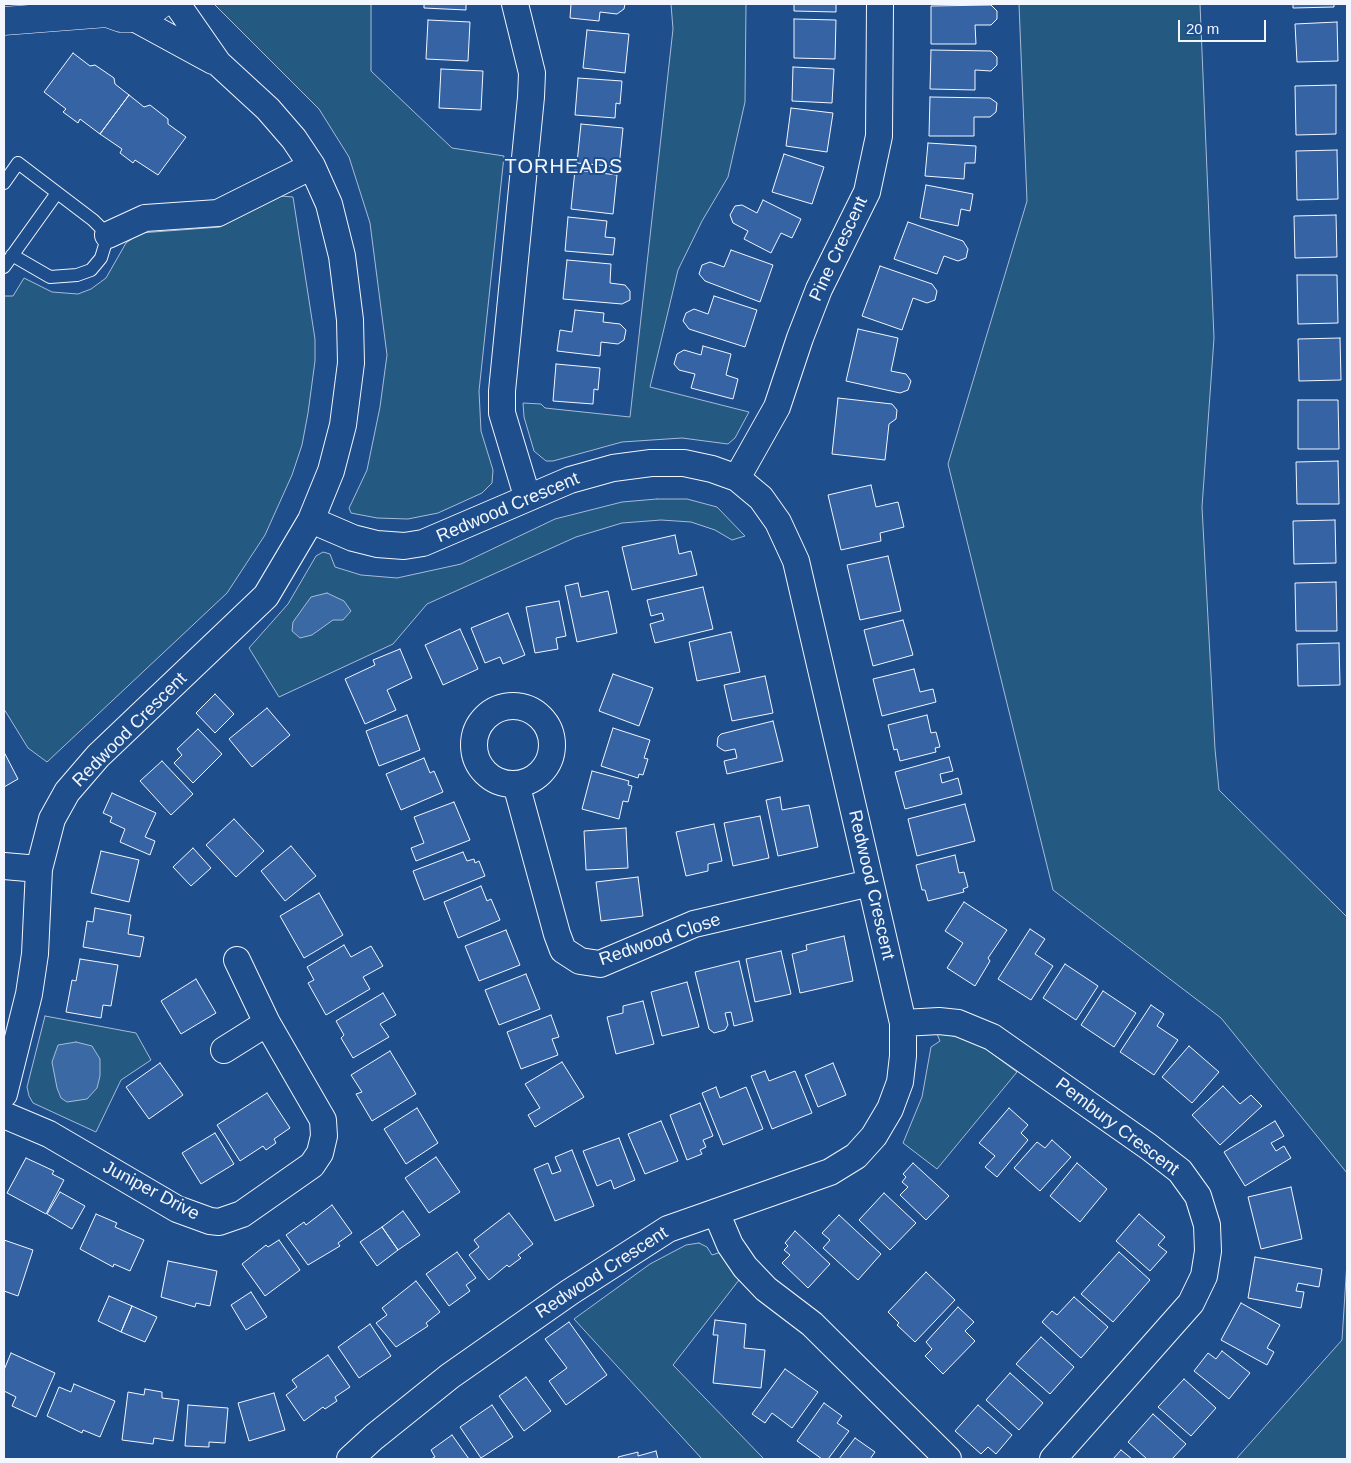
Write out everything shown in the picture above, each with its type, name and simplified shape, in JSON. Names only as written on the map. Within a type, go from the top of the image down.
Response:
[{"type":"street","points":[[4,11],[18,4]]},
{"type":"street","points":[[4,21],[102,8],[121,18],[134,18],[148,14],[161,4]]},
{"type":"street","name":"Redwood Crescent","points":[[4,1094],[29,994],[35,954],[39,869],[52,819],[67,792],[98,756],[266,596],[311,520],[331,471],[341,434],[351,364],[350,320],[342,256],[329,204],[312,166],[294,139],[268,109],[218,63],[177,4]]},
{"type":"street","points":[[515,4],[532,74],[532,97],[502,391],[502,414],[527,496]]},
{"type":"street","name":"Pine Crescent","points":[[737,478],[777,407],[819,289],[867,192],[879,136],[880,4]]},
{"type":"street","name":"Redwood Crescent","points":[[134,18],[218,63]]},
{"type":"street","points":[[108,234],[145,218],[218,214],[312,166]]},
{"type":"street","name":"Redwood Crescent","points":[[311,520],[353,538],[377,544],[404,546],[423,543],[527,496],[570,480],[613,468],[650,463],[684,463],[712,469],[737,478],[761,498],[778,522],[796,561],[902,1023],[903,1056],[900,1082],[890,1109],[878,1130],[856,1156],[830,1172],[668,1229],[570,1292],[450,1376],[374,1437],[350,1459]]},
{"type":"street","name":"Redwood Close","points":[[516,784],[557,934],[563,950],[580,961],[600,964],[694,924],[870,883]]},
{"type":"street","points":[[4,866],[39,869]]},
{"type":"street","name":"Juniper Drive","points":[[4,1115],[49,1134],[177,1210],[210,1221],[219,1222],[242,1214],[312,1165],[320,1153],[324,1136],[323,1120],[267,1022],[237,960]]},
{"type":"street","name":"Pembury Crescent","points":[[902,1023],[939,1021],[958,1023],[992,1037],[1149,1147],[1180,1171],[1198,1196],[1207,1225],[1208,1251],[1204,1276],[1191,1303],[1053,1459]]},
{"type":"street","points":[[224,1050],[267,1022]]},
{"type":"street","points":[[716,1212],[730,1245],[745,1267],[766,1289],[812,1324],[948,1459]]},
{"type":"lane","points":[[4,183],[18,163],[93,220],[108,234],[101,258],[91,270],[77,275],[50,277],[12,255]]},
{"type":"lane","points":[[4,267],[57,193]]},
{"type":"shaded area","points":[[214,4],[371,4],[371,71],[452,148],[504,156],[479,391],[481,431],[493,470],[492,483],[482,493],[438,513],[408,519],[377,518],[351,513],[349,508],[367,470],[380,407],[387,355],[370,223],[349,157],[319,109]]},
{"type":"shaded area","points":[[671,4],[746,4],[745,102],[728,177],[702,221],[678,270],[650,387],[749,412],[735,438],[728,444],[682,438],[622,442],[553,461],[546,461],[534,451],[524,417],[523,403],[541,404],[545,408],[630,417],[673,29]]},
{"type":"shaded area","points":[[1019,4],[1200,4],[1214,338],[1202,507],[1215,749],[1219,790],[1347,917],[1347,1173],[1221,1018],[1053,890],[948,464],[1027,201]]},
{"type":"shaded area","points":[[281,196],[293,197],[315,339],[315,361],[308,413],[302,445],[292,475],[265,535],[227,593],[47,762],[28,748],[4,709],[4,296],[13,296],[24,278],[52,292],[78,294],[91,289],[106,278],[126,243],[140,233],[220,227]]},
{"type":"shaded area","points":[[687,499],[717,507],[745,536],[732,540],[715,530],[691,522],[661,520],[622,523],[576,537],[427,604],[393,644],[279,697],[249,648],[288,604],[316,556],[323,552],[330,554],[335,567],[361,575],[397,578],[461,564],[555,519],[622,502]]},
{"type":"shaded area","points":[[327,593],[344,601],[351,611],[343,620],[333,620],[312,635],[300,638],[292,631],[293,622],[311,597]]},
{"type":"shaded area","points":[[45,1016],[136,1033],[151,1060],[121,1080],[96,1132],[33,1103],[29,1096],[27,1087]]},
{"type":"shaded area","points":[[937,1034],[970,1040],[986,1049],[1017,1072],[937,1169],[903,1143],[922,1097],[931,1047],[940,1041]]},
{"type":"shaded area","points":[[76,1042],[92,1046],[100,1059],[100,1076],[97,1088],[87,1099],[67,1102],[61,1098],[57,1088],[52,1062],[58,1045]]},
{"type":"shaded area","points":[[699,1243],[707,1247],[712,1255],[721,1252],[739,1280],[673,1365],[764,1459],[702,1459],[574,1319],[650,1264],[686,1245]]},
{"type":"shaded area","points":[[1347,1262],[1347,1459],[1236,1459],[1342,1340]]},
{"type":"building","points":[[424,4],[466,4],[466,10],[424,8]]},
{"type":"building","points":[[571,4],[625,4],[624,9],[617,14],[600,12],[599,21],[570,18]]},
{"type":"building","points":[[794,4],[836,4],[836,12],[794,11]]},
{"type":"building","points":[[1293,4],[1334,4],[1334,7],[1293,8]]},
{"type":"building","points":[[991,5],[997,11],[997,19],[991,25],[975,25],[976,44],[931,44],[931,6]]},
{"type":"building","points":[[794,19],[836,20],[835,59],[794,58]]},
{"type":"building","points":[[428,20],[470,22],[468,61],[426,59]]},
{"type":"building","points":[[1337,22],[1338,61],[1297,62],[1295,24]]},
{"type":"building","points":[[587,30],[629,34],[625,73],[583,68]]},
{"type":"building","points":[[931,50],[991,51],[997,57],[997,65],[991,71],[975,70],[975,90],[930,89]]},
{"type":"building","points":[[73,53],[90,66],[95,65],[114,78],[115,84],[129,95],[100,134],[80,119],[78,123],[63,112],[66,109],[44,92]]},
{"type":"building","points":[[793,67],[834,69],[832,103],[792,101]]},
{"type":"building","points":[[441,69],[483,71],[481,110],[439,108]]},
{"type":"building","points":[[578,78],[622,81],[620,104],[616,103],[615,118],[575,115]]},
{"type":"building","points":[[1336,85],[1336,134],[1296,135],[1295,86]]},
{"type":"building","points":[[129,95],[144,107],[150,105],[168,119],[168,124],[186,137],[158,175],[135,160],[133,163],[120,153],[122,149],[100,134]]},
{"type":"building","points":[[930,97],[990,98],[997,103],[996,112],[990,117],[974,117],[974,136],[929,136]]},
{"type":"building","points":[[791,108],[833,113],[827,152],[786,146]]},
{"type":"building","points":[[581,124],[623,128],[619,167],[577,163]]},
{"type":"building","points":[[928,143],[976,146],[975,163],[965,163],[964,179],[925,176]]},
{"type":"building","points":[[1337,150],[1338,199],[1297,200],[1296,151]]},
{"type":"building","points":[[784,154],[824,167],[812,204],[772,192]]},
{"type":"building","points":[[575,170],[617,175],[613,214],[571,209]]},
{"type":"building","points":[[926,185],[973,194],[970,211],[961,209],[958,226],[920,218]]},
{"type":"building","points":[[763,200],[801,219],[792,238],[781,233],[771,253],[744,239],[748,231],[733,223],[730,215],[735,206],[742,205],[757,213]]},
{"type":"building","points":[[1336,215],[1337,257],[1295,258],[1294,216]]},
{"type":"building","points":[[568,217],[607,221],[605,237],[615,238],[613,255],[565,251]]},
{"type":"building","points":[[908,222],[963,241],[968,249],[966,258],[958,261],[944,256],[937,274],[894,259]]},
{"type":"building","points":[[731,250],[773,265],[760,302],[705,281],[699,274],[702,265],[710,262],[724,267]]},
{"type":"building","points":[[567,260],[611,264],[610,283],[625,285],[630,291],[630,300],[622,304],[563,299]]},
{"type":"building","points":[[880,266],[932,284],[937,291],[935,300],[927,303],[913,298],[902,330],[862,316]]},
{"type":"building","points":[[1297,275],[1337,275],[1338,323],[1298,324]]},
{"type":"building","points":[[714,296],[757,310],[745,347],[689,329],[683,321],[686,313],[694,309],[708,314]]},
{"type":"building","points":[[575,310],[604,313],[603,322],[620,324],[626,330],[624,340],[618,344],[601,342],[600,356],[557,351],[560,330],[572,332]]},
{"type":"building","points":[[858,329],[898,338],[891,371],[906,374],[911,381],[908,390],[900,393],[846,381]]},
{"type":"building","points":[[1340,338],[1341,380],[1299,381],[1298,339]]},
{"type":"building","points":[[703,346],[731,354],[726,375],[738,379],[733,399],[691,388],[695,374],[679,370],[674,364],[677,354],[684,350],[701,355]]},
{"type":"building","points":[[556,364],[600,368],[598,390],[594,389],[593,404],[553,401]]},
{"type":"building","points":[[838,398],[892,404],[897,410],[896,419],[889,424],[885,460],[832,454]]},
{"type":"building","points":[[1298,400],[1338,400],[1339,449],[1298,449]]},
{"type":"building","points":[[1338,461],[1339,504],[1297,504],[1296,462]]},
{"type":"building","points":[[871,485],[876,507],[898,502],[904,527],[880,533],[881,541],[841,550],[828,495]]},
{"type":"building","points":[[1335,520],[1336,563],[1294,564],[1293,521]]},
{"type":"building","points":[[675,535],[679,554],[691,551],[697,575],[632,590],[622,547]]},
{"type":"building","points":[[888,556],[901,611],[860,620],[847,565]]},
{"type":"building","points":[[1336,582],[1337,631],[1296,631],[1295,583]]},
{"type":"building","points":[[578,583],[581,597],[608,591],[617,633],[577,642],[565,586]]},
{"type":"building","points":[[703,587],[713,629],[655,643],[650,624],[664,620],[662,613],[651,616],[647,600]]},
{"type":"building","points":[[559,601],[566,636],[556,638],[558,649],[535,653],[526,607]]},
{"type":"building","points":[[508,613],[525,655],[503,664],[500,657],[485,663],[471,628]]},
{"type":"building","points":[[903,620],[913,655],[873,666],[864,630]]},
{"type":"building","points":[[460,629],[478,669],[443,685],[425,645]]},
{"type":"building","points":[[731,632],[740,672],[697,681],[689,642]]},
{"type":"building","points":[[1339,643],[1340,685],[1298,686],[1297,644]]},
{"type":"building","points":[[400,649],[412,678],[387,690],[396,710],[365,724],[345,679],[375,665],[373,660]]},
{"type":"building","points":[[914,669],[920,692],[933,689],[936,702],[882,716],[873,679]]},
{"type":"building","points":[[613,674],[653,688],[639,726],[599,711]]},
{"type":"building","points":[[765,676],[773,713],[732,721],[724,685]]},
{"type":"building","points":[[215,694],[234,714],[215,733],[196,713]]},
{"type":"building","points":[[267,708],[290,735],[252,767],[229,739]]},
{"type":"building","points":[[407,715],[420,750],[379,766],[366,731]]},
{"type":"building","points":[[927,715],[931,733],[936,732],[940,747],[935,748],[936,752],[900,761],[897,749],[894,750],[888,725]]},
{"type":"building","points":[[773,721],[783,761],[727,774],[724,761],[737,758],[735,749],[725,751],[721,749],[717,746],[718,737],[721,734]]},
{"type":"building","points":[[613,728],[650,740],[644,758],[648,759],[643,775],[639,774],[638,778],[601,766]]},
{"type":"building","points":[[198,729],[222,754],[193,783],[174,763],[182,755],[177,749]]},
{"type":"building","points":[[4,752],[18,779],[4,787]]},
{"type":"building","points":[[949,757],[953,771],[940,774],[942,783],[958,778],[962,794],[905,809],[895,772]]},
{"type":"building","points":[[424,758],[430,773],[434,771],[443,792],[401,810],[386,774]]},
{"type":"building","points":[[162,761],[193,794],[171,815],[140,781]]},
{"type":"building","points":[[592,771],[629,781],[628,785],[632,786],[628,802],[623,801],[619,819],[582,809]]},
{"type":"building","points":[[112,793],[156,813],[145,837],[155,841],[150,855],[120,842],[125,829],[110,822],[112,817],[103,813]]},
{"type":"building","points":[[780,797],[782,810],[809,805],[818,847],[778,856],[766,800]]},
{"type":"building","points":[[454,802],[470,840],[416,861],[411,848],[424,843],[414,817]]},
{"type":"building","points":[[965,804],[975,841],[917,856],[908,819]]},
{"type":"building","points":[[760,816],[769,858],[733,866],[724,823]]},
{"type":"building","points":[[234,819],[264,851],[236,877],[206,845]]},
{"type":"building","points":[[714,824],[722,861],[708,864],[708,871],[686,876],[676,832]]},
{"type":"building","points":[[626,828],[628,868],[586,870],[584,831]]},
{"type":"building","points":[[291,846],[316,876],[285,901],[261,871]]},
{"type":"building","points":[[193,848],[211,868],[191,886],[173,867]]},
{"type":"building","points":[[101,851],[139,860],[129,902],[91,893]]},
{"type":"building","points":[[463,852],[467,861],[474,859],[475,863],[479,861],[485,876],[424,900],[413,871]]},
{"type":"building","points":[[955,855],[959,873],[964,872],[968,887],[963,889],[964,892],[928,901],[925,890],[922,890],[916,865]]},
{"type":"building","points":[[638,877],[643,916],[601,921],[596,882]]},
{"type":"building","points":[[481,886],[487,901],[491,899],[500,920],[458,938],[444,902]]},
{"type":"building","points":[[319,893],[343,935],[304,958],[280,916]]},
{"type":"building","points":[[964,902],[1007,930],[988,958],[990,961],[975,986],[947,968],[963,943],[945,931]]},
{"type":"building","points":[[95,908],[131,915],[128,934],[144,937],[140,957],[83,947],[87,921],[93,922]]},
{"type":"building","points":[[1030,929],[1045,939],[1035,954],[1053,966],[1031,1000],[998,979]]},
{"type":"building","points":[[506,930],[520,965],[479,981],[465,946]]},
{"type":"building","points":[[844,936],[853,981],[800,993],[792,954],[807,950],[806,945]]},
{"type":"building","points":[[344,945],[351,957],[371,946],[383,966],[363,977],[370,989],[326,1015],[308,983],[314,980],[307,967]]},
{"type":"building","points":[[781,951],[791,994],[755,1002],[746,959]]},
{"type":"building","points":[[80,959],[118,965],[111,1006],[103,1005],[101,1018],[66,1012],[72,980],[76,981]]},
{"type":"building","points":[[739,961],[753,1021],[734,1026],[731,1012],[725,1013],[728,1025],[725,1030],[714,1033],[709,1029],[695,972]]},
{"type":"building","points":[[1065,964],[1098,986],[1076,1020],[1043,998]]},
{"type":"building","points":[[526,974],[540,1009],[499,1025],[485,990]]},
{"type":"building","points":[[196,979],[216,1013],[181,1034],[161,1001]]},
{"type":"building","points":[[687,982],[699,1027],[662,1036],[651,992]]},
{"type":"building","points":[[1103,991],[1136,1013],[1114,1047],[1081,1025]]},
{"type":"building","points":[[383,993],[396,1015],[380,1024],[389,1037],[353,1058],[341,1038],[344,1035],[336,1021]]},
{"type":"building","points":[[643,1001],[654,1044],[616,1054],[607,1017],[623,1013],[623,1006]]},
{"type":"building","points":[[1151,1005],[1164,1014],[1157,1026],[1178,1040],[1154,1075],[1120,1052]]},
{"type":"building","points":[[551,1015],[559,1037],[552,1039],[558,1055],[521,1069],[507,1032]]},
{"type":"building","points":[[1189,1046],[1219,1072],[1192,1103],[1162,1077]]},
{"type":"building","points":[[390,1051],[416,1094],[372,1121],[356,1094],[362,1092],[351,1075]]},
{"type":"building","points":[[562,1062],[584,1097],[535,1127],[528,1115],[540,1108],[525,1084]]},
{"type":"building","points":[[160,1063],[183,1095],[149,1119],[126,1087]]},
{"type":"building","points":[[833,1063],[846,1095],[818,1107],[805,1075]]},
{"type":"building","points":[[765,1071],[769,1081],[795,1071],[812,1113],[772,1129],[751,1076]]},
{"type":"building","points":[[1223,1086],[1240,1104],[1251,1095],[1262,1106],[1220,1145],[1192,1115]]},
{"type":"building","points":[[716,1087],[720,1098],[746,1087],[763,1129],[723,1145],[702,1093]]},
{"type":"building","points":[[267,1093],[290,1128],[274,1139],[276,1143],[266,1150],[263,1146],[240,1161],[217,1125]]},
{"type":"building","points":[[700,1103],[713,1136],[703,1140],[706,1147],[700,1150],[702,1154],[687,1160],[670,1115]]},
{"type":"building","points":[[417,1108],[438,1143],[406,1164],[384,1129]]},
{"type":"building","points":[[1009,1108],[1028,1125],[1021,1133],[1028,1140],[997,1177],[985,1167],[995,1156],[979,1143]]},
{"type":"building","points":[[661,1121],[678,1161],[645,1174],[628,1134]]},
{"type":"building","points":[[1275,1121],[1284,1136],[1271,1143],[1276,1151],[1284,1146],[1291,1158],[1245,1186],[1224,1152]]},
{"type":"building","points":[[215,1133],[234,1164],[201,1184],[182,1153]]},
{"type":"building","points":[[619,1138],[635,1180],[614,1189],[611,1180],[597,1186],[583,1151]]},
{"type":"building","points":[[1052,1140],[1071,1157],[1040,1191],[1014,1168],[1037,1142],[1045,1148]]},
{"type":"building","points":[[572,1150],[594,1206],[555,1221],[534,1169],[548,1163],[552,1174],[561,1171],[555,1157]]},
{"type":"building","points":[[436,1157],[460,1192],[429,1213],[405,1178]]},
{"type":"building","points":[[26,1158],[54,1171],[52,1174],[64,1180],[46,1214],[7,1193]]},
{"type":"building","points":[[913,1163],[949,1196],[926,1220],[900,1195],[908,1187],[902,1182],[906,1177],[903,1174]]},
{"type":"building","points":[[1077,1163],[1107,1189],[1080,1222],[1050,1196]]},
{"type":"building","points":[[1291,1187],[1302,1239],[1261,1249],[1248,1197]]},
{"type":"building","points":[[60,1192],[85,1206],[72,1229],[47,1214]]},
{"type":"building","points":[[884,1193],[916,1223],[890,1250],[859,1220]]},
{"type":"building","points":[[332,1205],[352,1233],[338,1243],[340,1246],[308,1265],[286,1235],[304,1222],[306,1225]]},
{"type":"building","points":[[403,1211],[420,1235],[398,1250],[382,1227]]},
{"type":"building","points":[[509,1213],[533,1244],[518,1255],[521,1258],[509,1267],[507,1265],[489,1280],[469,1255],[479,1247],[474,1240]]},
{"type":"building","points":[[96,1214],[117,1223],[115,1227],[144,1240],[130,1271],[114,1264],[113,1267],[80,1249]]},
{"type":"building","points":[[1139,1214],[1165,1237],[1158,1245],[1167,1252],[1150,1271],[1116,1241]]},
{"type":"building","points":[[839,1215],[881,1254],[858,1280],[823,1248],[830,1240],[822,1233]]},
{"type":"building","points":[[382,1227],[398,1250],[377,1266],[360,1242]]},
{"type":"building","points":[[795,1231],[830,1264],[808,1288],[782,1263],[790,1255],[784,1250],[788,1246],[785,1243]]},
{"type":"building","points":[[4,1240],[33,1250],[18,1296],[4,1291]]},
{"type":"building","points":[[279,1240],[300,1270],[265,1296],[242,1264],[266,1245],[268,1247]]},
{"type":"building","points":[[457,1252],[476,1278],[466,1285],[470,1291],[449,1306],[426,1274]]},
{"type":"building","points":[[1119,1252],[1150,1280],[1113,1322],[1081,1294]]},
{"type":"building","points":[[1255,1257],[1322,1269],[1319,1287],[1298,1283],[1296,1291],[1304,1292],[1301,1308],[1248,1298]]},
{"type":"building","points":[[168,1261],[217,1271],[210,1306],[196,1303],[195,1307],[161,1297]]},
{"type":"building","points":[[926,1272],[955,1300],[915,1342],[897,1325],[899,1323],[888,1312]]},
{"type":"building","points":[[416,1281],[440,1312],[426,1323],[428,1326],[396,1347],[376,1323],[387,1315],[382,1308]]},
{"type":"building","points":[[251,1292],[267,1317],[246,1330],[231,1305]]},
{"type":"building","points":[[109,1296],[132,1306],[121,1332],[98,1321]]},
{"type":"building","points":[[1074,1297],[1108,1327],[1081,1358],[1042,1322],[1052,1311],[1057,1315]]},
{"type":"building","points":[[1241,1303],[1280,1325],[1267,1348],[1274,1352],[1267,1365],[1221,1340]]},
{"type":"building","points":[[132,1306],[157,1317],[145,1342],[121,1332]]},
{"type":"building","points":[[958,1307],[974,1322],[965,1331],[975,1341],[943,1374],[925,1356],[932,1349],[926,1342]]},
{"type":"building","points":[[715,1320],[746,1324],[744,1348],[765,1350],[761,1388],[713,1383],[718,1335],[713,1335]]},
{"type":"building","points":[[569,1322],[607,1375],[566,1405],[549,1381],[567,1368],[545,1339]]},
{"type":"building","points":[[370,1324],[391,1356],[359,1378],[338,1347]]},
{"type":"building","points":[[1041,1337],[1074,1367],[1050,1394],[1016,1364]]},
{"type":"building","points":[[1222,1351],[1250,1373],[1229,1399],[1194,1371],[1208,1353],[1216,1359]]},
{"type":"building","points":[[11,1353],[55,1373],[36,1417],[12,1406],[16,1397],[4,1391],[4,1370]]},
{"type":"building","points":[[328,1355],[350,1387],[335,1397],[337,1401],[325,1409],[323,1407],[304,1421],[286,1395],[297,1387],[292,1380]]},
{"type":"building","points":[[785,1369],[818,1392],[792,1428],[772,1413],[765,1423],[752,1414]]},
{"type":"building","points":[[1010,1373],[1043,1403],[1019,1430],[986,1400]]},
{"type":"building","points":[[526,1377],[551,1411],[524,1431],[499,1396]]},
{"type":"building","points":[[1184,1379],[1216,1408],[1191,1436],[1158,1407]]},
{"type":"building","points":[[74,1384],[115,1401],[100,1437],[83,1430],[82,1433],[47,1416],[59,1387],[71,1392]]},
{"type":"building","points":[[145,1389],[162,1392],[162,1398],[179,1400],[173,1441],[154,1438],[153,1444],[122,1440],[128,1392],[144,1395]]},
{"type":"building","points":[[274,1393],[285,1430],[249,1441],[238,1403]]},
{"type":"building","points":[[824,1403],[842,1416],[837,1423],[849,1431],[828,1459],[822,1459],[797,1441]]},
{"type":"building","points":[[188,1405],[228,1408],[225,1443],[209,1442],[209,1447],[185,1446]]},
{"type":"building","points":[[492,1405],[513,1437],[481,1458],[460,1427]]},
{"type":"building","points":[[978,1405],[1012,1435],[996,1454],[988,1447],[981,1454],[955,1431]]},
{"type":"building","points":[[1153,1414],[1186,1444],[1172,1459],[1147,1459],[1128,1442]]},
{"type":"building","points":[[452,1435],[469,1459],[431,1459],[435,1457],[431,1450]]},
{"type":"building","points":[[855,1438],[875,1452],[870,1459],[839,1459]]},
{"type":"building","points":[[1121,1450],[1132,1459],[1113,1459]]},
{"type":"building","points":[[656,1451],[658,1459],[619,1459],[618,1457],[638,1452],[638,1456]]},
{"type":"district","name":"TORHEADS","points":[[564,167]]}]
